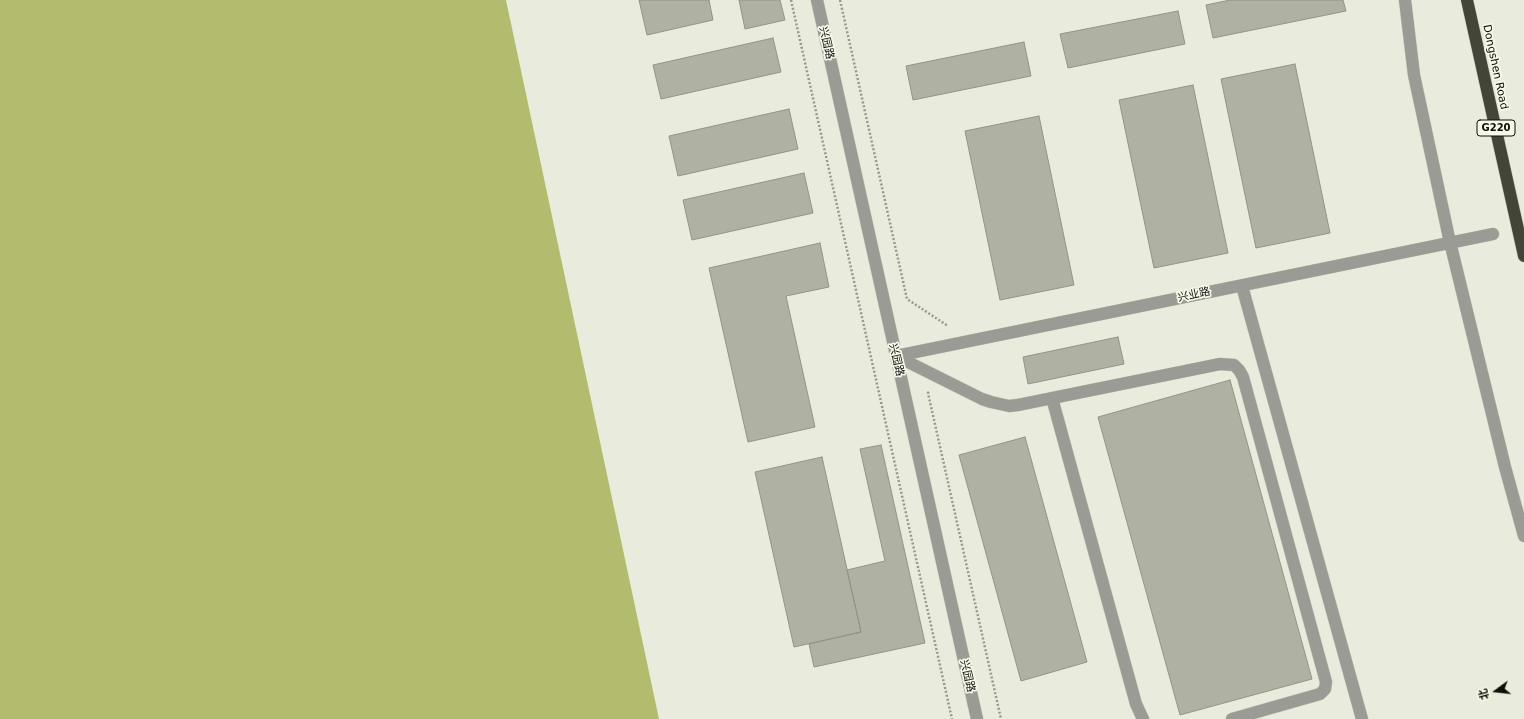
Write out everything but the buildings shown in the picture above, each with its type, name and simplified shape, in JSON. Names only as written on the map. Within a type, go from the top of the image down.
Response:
[{"type":"highway","name":"Dongshen Road","points":[[1467,0],[1524,256]]},
{"type":"street","name":"兴园路","points":[[817,0],[977,719]]},
{"type":"street","points":[[1405,0],[1414,75],[1449,238],[1505,467],[1524,536]]},
{"type":"street","name":"兴业路","points":[[896,356],[1493,234]]},
{"type":"street","points":[[1242,286],[1362,719]]},
{"type":"street","points":[[896,356],[991,402],[1008,406],[1220,364],[1234,365],[1239,370],[1243,377],[1326,682],[1324,689],[1320,694],[1232,719]]},
{"type":"street","points":[[1052,398],[1136,704],[1139,714],[1143,719]]},
{"type":"path","points":[[791,0],[952,719]]},
{"type":"path","points":[[840,0],[907,299],[947,326],[954,325]]},
{"type":"path","points":[[928,393],[1001,719]]},
{"type":"green space","points":[[0,0],[506,0],[659,719],[0,719]]}]
